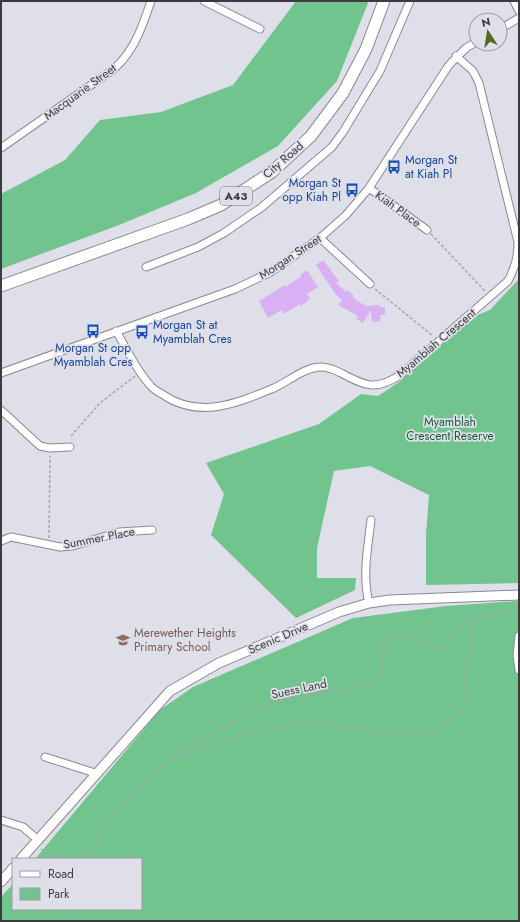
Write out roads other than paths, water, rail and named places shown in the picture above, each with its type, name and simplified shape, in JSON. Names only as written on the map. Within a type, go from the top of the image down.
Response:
[{"type":"highway","name":"City Road","points":[[1,286],[188,219],[221,205],[272,172],[311,136],[343,93],[366,49],[384,1]]},
{"type":"main road","name":"Scenic Drive","points":[[22,858],[95,773],[170,691],[219,663],[339,612],[369,602],[519,595]]},
{"type":"main road","points":[[1,882],[12,869]]},
{"type":"street","name":"Macquarie Street","points":[[1,148],[108,73],[125,59],[141,32],[151,1]]},
{"type":"street","points":[[204,1],[260,29]]},
{"type":"street","points":[[146,267],[198,247],[224,233],[262,207],[332,147],[343,132],[380,71],[410,1]]},
{"type":"street","points":[[514,1],[519,11]]},
{"type":"street","points":[[508,24],[519,18]]},
{"type":"street","name":"Morgan Street","points":[[1,373],[234,289],[269,273],[320,238],[346,215],[369,188],[456,56],[468,48]]},
{"type":"street","name":"Myamblah Crescent","points":[[116,331],[150,386],[172,402],[188,407],[206,409],[229,404],[275,387],[311,369],[322,367],[333,369],[367,386],[377,386],[388,383],[439,342],[508,281],[516,266],[518,258],[518,242],[478,83],[473,71],[456,56]]},
{"type":"street","name":"Kiah Place","points":[[369,188],[427,230]]},
{"type":"street","points":[[320,238],[370,284]]},
{"type":"street","points":[[1,410],[40,446],[50,448],[70,447]]},
{"type":"street","points":[[369,602],[366,590],[366,569],[371,520]]},
{"type":"street","name":"Summer Place","points":[[1,541],[11,537],[60,547],[73,546],[119,532],[152,530]]},
{"type":"street","points":[[519,636],[517,655],[519,670]]},
{"type":"street","points":[[45,756],[95,773]]},
{"type":"street","points":[[1,820],[23,827],[36,842]]},
{"type":"place","name":"Morgan St at Kiah Pl","points":[[394,167]]},
{"type":"place","name":"Morgan St opp Kiah Pl","points":[[352,190]]},
{"type":"place","name":"Morgan St opp Myamblah Cres","points":[[93,331]]},
{"type":"place","name":"Morgan St at Myamblah Cres","points":[[142,332]]},
{"type":"place","name":"Merewether Heights Primary School","points":[[123,640]]},
{"type":"park label","name":"Myamblah Crescent Reserve","points":[[450,429]]}]
